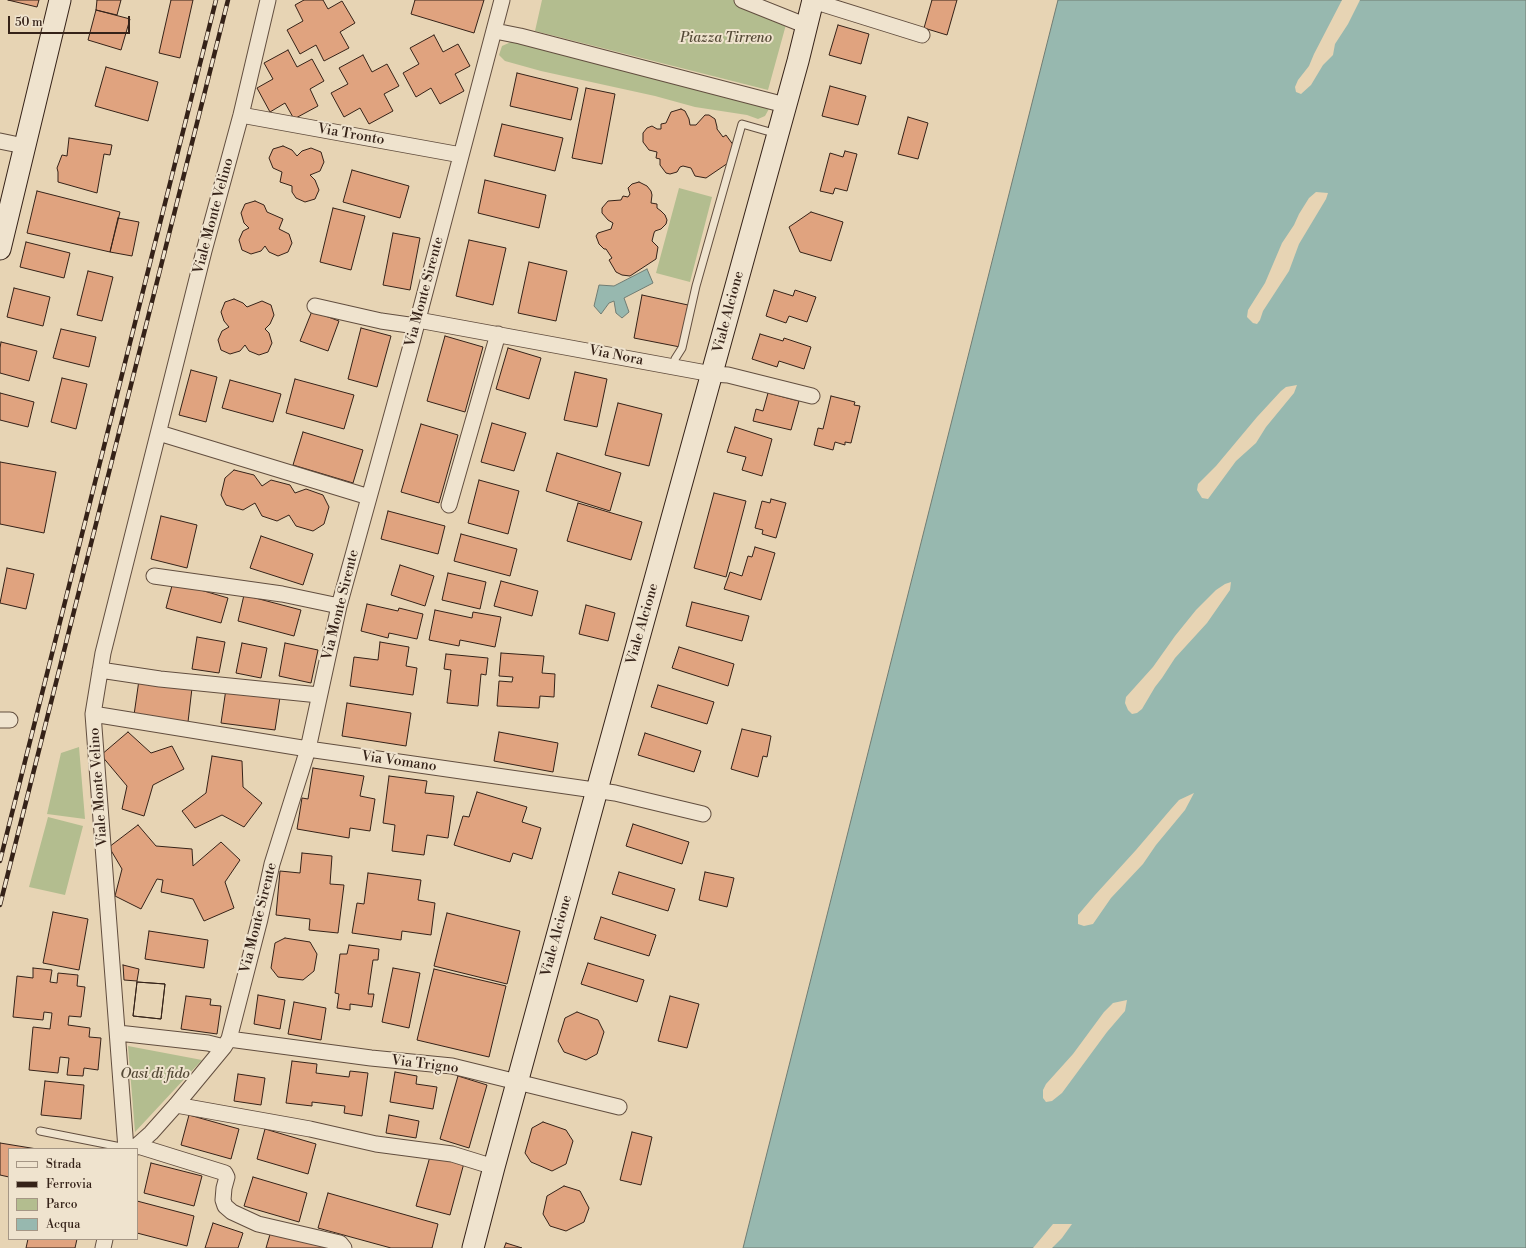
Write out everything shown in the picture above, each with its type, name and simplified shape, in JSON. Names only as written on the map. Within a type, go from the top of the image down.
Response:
[{"type":"street","points":[[0,249],[60,0]]},
{"type":"street","name":"Viale Monte Velino","points":[[131,1148],[118,1033],[93,714],[102,653],[204,251],[241,115],[268,0]]},
{"type":"street","name":"Via Monte Sirente","points":[[131,1148],[176,1105],[226,1043],[260,919],[272,864],[308,749],[339,606],[412,342],[502,0]]},
{"type":"street","points":[[742,0],[806,26]]},
{"type":"street","points":[[813,0],[922,35]]},
{"type":"street","name":"Viale Alcione","points":[[473,1248],[597,790],[798,61],[813,0]]},
{"type":"street","points":[[495,30],[785,105]]},
{"type":"street","name":"Via Tronto","points":[[241,115],[461,154]]},
{"type":"street","points":[[0,141],[24,146]]},
{"type":"street","name":"Via Nora","points":[[315,306],[381,320],[418,319],[728,376],[812,396]]},
{"type":"street","points":[[449,505],[498,334]]},
{"type":"street","points":[[159,432],[369,497]]},
{"type":"street","points":[[154,576],[282,594],[339,606]]},
{"type":"street","points":[[100,670],[160,679],[319,695]]},
{"type":"street","name":"Via Vomano","points":[[93,714],[308,749],[626,794],[703,814]]},
{"type":"street","name":"Via Trigno","points":[[118,1033],[452,1066],[619,1107]]},
{"type":"street","points":[[176,1105],[310,1129],[376,1144],[452,1154],[494,1167]]},
{"type":"street","points":[[138,1150],[225,1173],[228,1178],[224,1188],[222,1200],[225,1206],[232,1212],[258,1224],[340,1243],[344,1248]]},
{"type":"lane","points":[[673,366],[675,359],[682,348],[696,286],[742,124],[777,134]]},
{"type":"lane","points":[[40,1131],[131,1148]]},
{"type":"green space","name":"Piazza Tirreno","points":[[542,0],[734,0],[787,21],[768,90],[535,31]]},
{"type":"green space","points":[[511,42],[550,49],[770,107],[765,116],[758,119],[747,115],[695,107],[655,96],[541,71],[505,61],[499,55],[502,46]]},
{"type":"green space","points":[[679,188],[712,197],[690,282],[656,273]]},
{"type":"green space","points":[[79,747],[85,819],[47,814],[61,753]]},
{"type":"green space","points":[[48,817],[83,826],[65,895],[29,887]]},
{"type":"green space","name":"Oasi di fido","points":[[128,1046],[202,1060],[135,1132]]},
{"type":"water","points":[[1058,0],[1526,0],[1526,1248],[743,1248]]},
{"type":"water","points":[[647,269],[653,283],[624,298],[629,312],[622,318],[616,313],[614,301],[609,303],[601,314],[594,306],[599,285],[614,286]]},
{"type":"pier","points":[[1342,0],[1360,0],[1348,24],[1335,44],[1333,55],[1323,65],[1311,85],[1301,94],[1296,92],[1295,87],[1298,80],[1309,66]]},
{"type":"pier","points":[[1316,192],[1328,193],[1326,199],[1299,244],[1289,271],[1263,311],[1260,320],[1257,324],[1253,323],[1247,317],[1248,310],[1265,283],[1282,243],[1309,198]]},
{"type":"pier","points":[[1297,385],[1294,393],[1266,427],[1256,443],[1236,461],[1208,499],[1202,498],[1197,490],[1198,484],[1216,466],[1281,391],[1286,387]]},
{"type":"pier","points":[[1231,582],[1230,590],[1207,623],[1175,658],[1142,709],[1137,713],[1132,714],[1128,710],[1125,703],[1126,697],[1153,667],[1196,610],[1216,590]]},
{"type":"pier","points":[[1194,793],[1185,810],[1156,845],[1143,864],[1111,898],[1093,924],[1084,926],[1078,924],[1078,915],[1171,809],[1179,800]]},
{"type":"pier","points":[[1127,1000],[1125,1011],[1107,1032],[1062,1093],[1052,1101],[1046,1102],[1043,1098],[1043,1090],[1046,1084],[1073,1054],[1104,1012],[1113,1003]]},
{"type":"pier","points":[[1053,1224],[1072,1224],[1062,1238],[1052,1248],[1033,1248]]},
{"type":"building","points":[[8,0],[39,0],[37,7]]},
{"type":"building","points":[[97,0],[121,0],[117,15],[96,10]]},
{"type":"building","points":[[171,0],[193,0],[180,58],[159,53]]},
{"type":"building","points":[[304,0],[323,0],[328,9],[342,1],[355,23],[340,32],[349,48],[324,61],[316,45],[300,54],[287,30],[303,21],[295,5]]},
{"type":"building","points":[[415,0],[484,0],[474,33],[411,14]]},
{"type":"building","points":[[932,0],[957,0],[947,35],[924,28]]},
{"type":"building","points":[[96,10],[130,19],[121,50],[88,40]]},
{"type":"building","points":[[838,25],[869,34],[861,64],[829,55]]},
{"type":"building","points":[[434,35],[443,52],[458,44],[470,66],[455,74],[464,91],[440,104],[431,88],[416,97],[403,73],[419,64],[410,48]]},
{"type":"building","points":[[288,50],[297,67],[312,59],[324,81],[310,89],[318,106],[294,119],[285,103],[270,112],[257,88],[273,79],[264,63]]},
{"type":"building","points":[[363,55],[372,72],[387,64],[399,86],[384,94],[393,111],[369,124],[360,108],[344,117],[331,93],[348,84],[339,68]]},
{"type":"building","points":[[106,67],[158,82],[148,121],[95,106]]},
{"type":"building","points":[[517,73],[578,88],[571,120],[510,106]]},
{"type":"building","points":[[830,86],[866,96],[858,125],[822,116]]},
{"type":"building","points":[[586,88],[615,94],[602,164],[572,158]]},
{"type":"building","points":[[681,109],[685,111],[690,125],[696,125],[705,115],[709,115],[715,119],[717,129],[723,137],[726,135],[734,146],[731,161],[706,178],[695,176],[691,168],[683,166],[680,167],[677,172],[670,174],[666,173],[660,165],[660,159],[656,158],[657,152],[649,150],[643,142],[643,133],[647,128],[652,126],[657,129],[661,129],[661,124],[666,123],[671,112]]},
{"type":"building","points":[[908,117],[928,123],[918,159],[898,154]]},
{"type":"building","points":[[502,124],[563,138],[555,171],[494,156]]},
{"type":"building","points":[[69,138],[112,145],[110,155],[104,154],[97,193],[58,182],[57,168],[62,155],[67,156]]},
{"type":"building","points":[[283,146],[292,150],[297,156],[302,151],[311,148],[321,152],[324,162],[320,171],[310,175],[315,180],[319,190],[315,199],[305,202],[296,198],[292,192],[292,186],[280,182],[282,172],[273,168],[269,158],[273,149]]},
{"type":"building","points":[[845,151],[857,154],[847,191],[835,188],[833,194],[820,191],[830,153],[843,157]]},
{"type":"building","points":[[352,170],[409,186],[400,218],[343,202]]},
{"type":"building","points":[[485,180],[546,195],[539,228],[478,213]]},
{"type":"building","points":[[639,182],[647,186],[651,191],[651,203],[657,204],[657,208],[665,215],[667,220],[666,224],[661,229],[655,231],[654,233],[652,241],[658,247],[656,259],[630,276],[622,275],[616,272],[609,260],[612,258],[606,249],[599,244],[596,236],[598,233],[611,229],[613,223],[602,213],[602,208],[608,201],[621,200],[623,196],[628,197],[630,194],[628,188],[632,184]]},
{"type":"building","points":[[37,191],[120,212],[110,252],[27,233]]},
{"type":"building","points":[[255,201],[264,205],[267,212],[283,219],[279,229],[289,234],[292,243],[288,252],[278,256],[269,252],[265,246],[261,251],[251,254],[242,250],[239,240],[243,231],[249,228],[244,223],[241,213],[245,204]]},
{"type":"building","points":[[333,208],[365,216],[351,270],[320,262]]},
{"type":"building","points":[[811,212],[843,222],[831,261],[800,252],[789,227]]},
{"type":"building","points":[[118,218],[139,222],[132,256],[110,252]]},
{"type":"building","points":[[393,233],[420,238],[410,290],[383,285]]},
{"type":"building","points":[[469,240],[506,248],[493,305],[456,296]]},
{"type":"building","points":[[26,242],[70,253],[64,278],[20,267]]},
{"type":"building","points":[[529,262],[567,271],[556,321],[518,313]]},
{"type":"building","points":[[88,271],[113,277],[102,321],[77,315]]},
{"type":"building","points":[[14,288],[50,297],[43,326],[7,317]]},
{"type":"building","points":[[774,290],[793,296],[795,290],[816,297],[807,322],[789,316],[786,323],[766,316]]},
{"type":"building","points":[[642,295],[688,305],[680,347],[634,338]]},
{"type":"building","points":[[234,299],[243,303],[247,307],[262,301],[271,305],[274,315],[270,324],[265,329],[269,333],[272,343],[268,352],[259,355],[249,351],[245,345],[240,351],[230,354],[221,350],[218,340],[222,331],[229,327],[224,321],[221,312],[225,302]]},
{"type":"building","points":[[312,311],[339,321],[328,351],[300,341]]},
{"type":"building","points":[[361,328],[391,336],[377,387],[348,379]]},
{"type":"building","points":[[61,329],[96,337],[89,367],[53,358]]},
{"type":"building","points":[[760,334],[783,341],[784,338],[811,347],[804,369],[779,361],[777,367],[752,359]]},
{"type":"building","points":[[445,336],[483,347],[465,412],[427,401]]},
{"type":"building","points":[[1,342],[37,351],[29,381],[0,373]]},
{"type":"building","points":[[508,348],[541,358],[529,399],[496,389]]},
{"type":"building","points":[[191,370],[217,377],[206,422],[179,415]]},
{"type":"building","points":[[575,372],[607,379],[597,427],[564,420]]},
{"type":"building","points":[[62,378],[87,384],[76,429],[51,422]]},
{"type":"building","points":[[295,379],[354,395],[344,429],[286,413]]},
{"type":"building","points":[[230,380],[281,394],[273,422],[222,408]]},
{"type":"building","points":[[0,393],[34,402],[28,427],[0,420]]},
{"type":"building","points":[[768,393],[799,401],[791,430],[753,421],[756,409],[763,411]]},
{"type":"building","points":[[831,396],[855,402],[854,405],[860,406],[851,443],[845,442],[845,445],[835,442],[833,450],[814,445],[818,428],[823,429]]},
{"type":"building","points":[[618,403],[662,414],[649,466],[605,455]]},
{"type":"building","points":[[492,423],[526,433],[514,471],[481,462]]},
{"type":"building","points":[[421,424],[458,435],[439,503],[401,492]]},
{"type":"building","points":[[735,427],[772,439],[762,476],[742,470],[746,457],[727,452]]},
{"type":"building","points":[[303,432],[363,450],[353,483],[293,465]]},
{"type":"building","points":[[557,453],[621,473],[610,511],[546,491]]},
{"type":"building","points":[[0,462],[56,472],[44,533],[0,524]]},
{"type":"building","points":[[234,470],[254,475],[262,486],[271,480],[290,485],[295,493],[306,489],[323,495],[329,507],[324,524],[313,531],[296,526],[289,515],[277,521],[262,516],[255,503],[243,510],[226,505],[221,495],[225,478]]},
{"type":"building","points":[[479,480],[519,491],[508,534],[468,523]]},
{"type":"building","points":[[714,493],[746,501],[726,577],[694,568]]},
{"type":"building","points":[[771,499],[786,503],[776,538],[762,534],[763,530],[755,528],[762,501],[770,503]]},
{"type":"building","points":[[578,503],[642,522],[631,560],[567,541]]},
{"type":"building","points":[[388,511],[445,526],[438,554],[381,539]]},
{"type":"building","points":[[161,516],[197,525],[187,568],[151,559]]},
{"type":"building","points":[[461,534],[517,549],[510,576],[454,561]]},
{"type":"building","points":[[261,536],[313,554],[303,585],[250,568]]},
{"type":"building","points":[[755,547],[775,553],[761,600],[724,589],[730,572],[742,576],[748,556],[752,557]]},
{"type":"building","points":[[400,565],[434,576],[425,606],[391,595]]},
{"type":"building","points":[[7,568],[34,574],[26,609],[0,603]]},
{"type":"building","points":[[448,573],[486,582],[480,609],[442,600]]},
{"type":"building","points":[[501,581],[538,591],[532,616],[494,606]]},
{"type":"building","points":[[173,582],[228,598],[221,623],[166,608]]},
{"type":"building","points":[[244,595],[301,610],[294,636],[238,621]]},
{"type":"building","points":[[692,602],[749,616],[742,641],[686,626]]},
{"type":"building","points":[[367,604],[398,611],[399,608],[423,614],[417,639],[389,633],[388,638],[361,631]]},
{"type":"building","points":[[586,605],[615,613],[608,641],[579,634]]},
{"type":"building","points":[[435,610],[472,618],[473,612],[501,617],[495,647],[460,640],[459,646],[429,640]]},
{"type":"building","points":[[197,637],[225,642],[219,673],[192,669]]},
{"type":"building","points":[[380,642],[409,647],[406,666],[417,668],[413,695],[350,686],[354,657],[378,660]]},
{"type":"building","points":[[242,643],[267,648],[261,678],[236,673]]},
{"type":"building","points":[[285,643],[318,650],[311,683],[279,676]]},
{"type":"building","points":[[679,647],[734,664],[728,686],[672,668]]},
{"type":"building","points":[[501,653],[544,656],[542,673],[555,674],[554,697],[540,696],[539,708],[497,706],[499,681],[512,682],[513,677],[499,676]]},
{"type":"building","points":[[446,654],[488,658],[486,675],[481,674],[478,706],[447,703],[451,670],[444,669]]},
{"type":"building","points":[[139,680],[192,688],[188,722],[134,715]]},
{"type":"building","points":[[658,685],[714,702],[707,724],[651,707]]},
{"type":"building","points":[[226,689],[280,697],[275,730],[221,723]]},
{"type":"building","points":[[347,703],[411,713],[406,746],[342,736]]},
{"type":"building","points":[[742,729],[771,736],[767,757],[763,756],[758,777],[731,769]]},
{"type":"building","points":[[128,732],[151,753],[172,746],[184,769],[153,785],[144,816],[122,809],[127,786],[101,755]]},
{"type":"building","points":[[499,732],[558,743],[553,772],[494,761]]},
{"type":"building","points":[[645,733],[701,751],[694,772],[638,755]]},
{"type":"building","points":[[212,756],[242,761],[243,787],[262,803],[244,827],[222,815],[195,828],[182,811],[206,793]]},
{"type":"building","points":[[313,768],[364,776],[360,796],[375,799],[370,831],[350,828],[349,838],[297,829],[302,798],[308,799]]},
{"type":"building","points":[[389,776],[427,781],[425,793],[454,796],[448,838],[427,835],[424,855],[392,851],[395,825],[383,823]]},
{"type":"building","points":[[477,792],[527,807],[522,822],[541,828],[532,859],[513,853],[510,862],[454,845],[463,816],[469,817]]},
{"type":"building","points":[[633,824],[689,842],[682,864],[626,846]]},
{"type":"building","points":[[138,825],[156,846],[192,849],[193,866],[221,842],[240,860],[225,882],[234,908],[204,921],[193,899],[161,892],[163,880],[157,879],[141,909],[115,896],[122,869],[109,847]]},
{"type":"building","points":[[302,853],[332,856],[330,884],[344,885],[338,933],[309,930],[310,919],[276,915],[280,871],[300,873]]},
{"type":"building","points":[[619,872],[675,889],[668,911],[612,894]]},
{"type":"building","points":[[705,872],[734,878],[727,907],[699,900]]},
{"type":"building","points":[[368,873],[421,880],[418,900],[435,903],[431,935],[402,931],[401,940],[352,933],[357,903],[364,904]]},
{"type":"building","points":[[53,912],[88,919],[79,970],[43,963]]},
{"type":"building","points":[[447,913],[520,931],[507,984],[434,966]]},
{"type":"building","points":[[601,917],[656,935],[649,956],[594,939]]},
{"type":"building","points":[[149,931],[208,940],[204,968],[145,959]]},
{"type":"building","points":[[285,938],[310,942],[317,954],[314,971],[303,980],[278,977],[271,968],[275,943]]},
{"type":"building","points":[[349,945],[379,949],[378,960],[373,960],[368,994],[374,994],[372,1007],[350,1004],[350,1010],[337,1008],[339,994],[335,993],[340,954],[347,954]]},
{"type":"building","points":[[588,963],[644,980],[637,1002],[581,984]]},
{"type":"building","points":[[123,965],[139,969],[137,981],[124,980]]},
{"type":"building","points":[[33,968],[52,970],[50,982],[57,983],[58,973],[78,975],[77,986],[85,987],[81,1017],[69,1016],[68,1025],[90,1028],[89,1037],[101,1038],[98,1070],[84,1068],[83,1076],[67,1075],[69,1058],[60,1057],[58,1073],[29,1070],[33,1027],[50,1029],[52,1013],[44,1012],[43,1020],[13,1017],[17,976],[33,978]]},
{"type":"building","points":[[393,968],[420,973],[409,1028],[382,1022]]},
{"type":"building","points":[[434,969],[506,986],[489,1057],[417,1040]]},
{"type":"building","points":[[137,982],[165,984],[161,1019],[133,1016]]},
{"type":"building","points":[[137,982],[165,984],[161,1019],[133,1016]]},
{"type":"building","points":[[258,995],[285,1000],[280,1029],[254,1024]]},
{"type":"building","points":[[186,996],[211,999],[210,1005],[221,1006],[217,1034],[181,1029]]},
{"type":"building","points":[[670,996],[699,1004],[687,1048],[658,1041]]},
{"type":"building","points":[[294,1002],[326,1008],[321,1040],[288,1034]]},
{"type":"building","points":[[577,1012],[598,1020],[604,1032],[597,1054],[586,1060],[564,1052],[558,1041],[565,1018]]},
{"type":"building","points":[[292,1061],[317,1064],[316,1073],[349,1077],[350,1071],[368,1073],[362,1116],[344,1113],[345,1106],[312,1102],[312,1106],[286,1103]]},
{"type":"building","points":[[395,1072],[417,1076],[416,1084],[437,1087],[433,1109],[390,1102]]},
{"type":"building","points":[[238,1074],[265,1078],[261,1105],[234,1101]]},
{"type":"building","points":[[458,1076],[487,1085],[469,1148],[440,1139]]},
{"type":"building","points":[[45,1081],[84,1085],[81,1119],[41,1115]]},
{"type":"building","points":[[189,1115],[239,1129],[231,1159],[181,1145]]},
{"type":"building","points":[[389,1115],[419,1121],[416,1138],[386,1133]]},
{"type":"building","points":[[543,1122],[566,1130],[573,1141],[566,1164],[552,1171],[531,1162],[525,1153],[532,1128]]},
{"type":"building","points":[[265,1129],[316,1144],[308,1174],[257,1159]]},
{"type":"building","points":[[632,1132],[652,1137],[641,1185],[620,1180]]},
{"type":"building","points":[[0,1143],[31,1148],[8,1148],[8,1177],[0,1175]]},
{"type":"building","points":[[431,1153],[464,1163],[450,1215],[416,1206]]},
{"type":"building","points":[[151,1163],[202,1176],[194,1206],[144,1193]]},
{"type":"building","points":[[253,1177],[307,1193],[299,1222],[244,1206]]},
{"type":"building","points":[[564,1186],[580,1191],[589,1208],[584,1222],[566,1231],[550,1226],[543,1214],[547,1196]]},
{"type":"building","points":[[328,1193],[438,1224],[432,1248],[391,1248],[318,1228]]},
{"type":"building","points":[[138,1201],[194,1216],[187,1246],[138,1233]]},
{"type":"building","points":[[213,1223],[243,1233],[238,1248],[205,1248]]},
{"type":"building","points":[[271,1231],[333,1248],[266,1248]]},
{"type":"building","points":[[28,1240],[77,1240],[75,1248],[26,1248]]},
{"type":"building","points":[[506,1243],[522,1248],[504,1248]]},
{"type":"railway","points":[[0,861],[216,0]]},
{"type":"railway","points":[[0,905],[228,0]]}]
